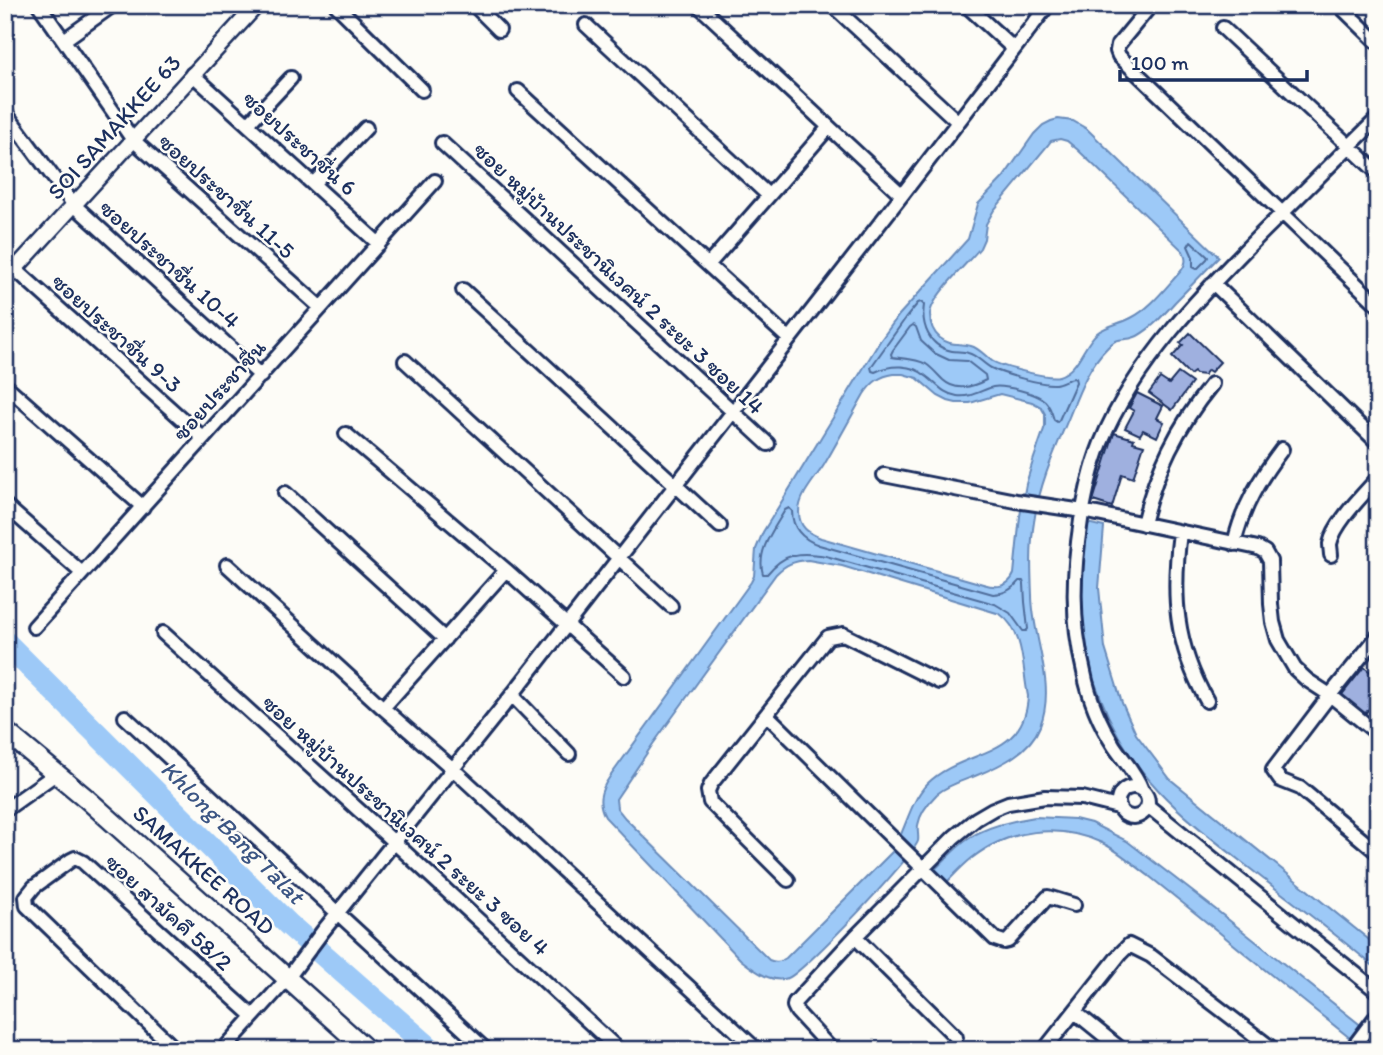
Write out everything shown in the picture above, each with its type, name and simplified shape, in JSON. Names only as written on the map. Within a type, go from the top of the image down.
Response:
[{"type":"main road","name":"SAMAKKEE ROAD","points":[[5,731],[57,773],[367,1050]]},
{"type":"street","name":"ซอยประชาชื่น 11-5","points":[[39,5],[133,140],[321,308]]},
{"type":"street","points":[[64,40],[113,5]]},
{"type":"street","name":"SOI SAMAKKEE 63","points":[[10,275],[257,5]]},
{"type":"street","points":[[336,5],[422,90]]},
{"type":"street","points":[[474,5],[499,30]]},
{"type":"street","points":[[698,5],[902,195]]},
{"type":"street","points":[[832,5],[958,122]]},
{"type":"street","points":[[966,5],[1014,49]]},
{"type":"street","points":[[223,1050],[288,978],[512,695],[1048,5]]},
{"type":"street","points":[[1151,5],[1118,45],[1119,56],[1378,305]]},
{"type":"street","points":[[1339,5],[1378,43]]},
{"type":"street","points":[[586,25],[768,195]]},
{"type":"street","points":[[1223,28],[1378,173]]},
{"type":"street","name":"ซอยประชาชื่น 6","points":[[192,74],[379,244]]},
{"type":"street","points":[[248,124],[291,78]]},
{"type":"street","points":[[518,91],[789,339]]},
{"type":"street","name":"ซอยประชาชื่น 10-4","points":[[5,112],[73,205],[261,376]]},
{"type":"street","points":[[832,1050],[797,1012],[795,1003],[855,937],[954,837],[976,819],[1008,803],[1063,796],[1118,807],[1125,815],[1136,817],[1145,812],[1148,806],[1146,795],[1100,720],[1084,676],[1080,654],[1073,591],[1090,472],[1101,441],[1117,410],[1154,354],[1213,283],[1378,118]]},
{"type":"street","points":[[708,265],[829,127]]},
{"type":"street","points":[[313,184],[366,128]]},
{"type":"street","name":"ซอย หมู่บ้านประชานิเวศน์ 2 ระยะ 3 ซอย 14","points":[[442,143],[768,444]]},
{"type":"street","name":"ซอยประชาชื่น","points":[[34,627],[435,181]]},
{"type":"street","name":"ซอยประชาชื่น 9-3","points":[[5,257],[10,275],[203,438]]},
{"type":"street","points":[[1213,283],[1378,443]]},
{"type":"street","points":[[463,290],[720,526]]},
{"type":"street","points":[[405,361],[671,606]]},
{"type":"street","points":[[1143,524],[1157,477],[1177,432],[1212,384]]},
{"type":"street","points":[[5,385],[143,507]]},
{"type":"street","points":[[346,434],[506,570],[624,676]]},
{"type":"street","points":[[1234,544],[1246,505],[1269,465],[1282,449]]},
{"type":"street","points":[[884,475],[1083,511],[1258,548],[1265,552],[1270,561],[1270,604],[1278,640],[1295,669],[1378,734]]},
{"type":"street","points":[[1331,555],[1330,545],[1335,532],[1349,511],[1378,478]]},
{"type":"street","points":[[285,493],[445,639]]},
{"type":"street","points":[[5,505],[82,573]]},
{"type":"street","points":[[1180,532],[1175,566],[1177,614],[1187,661],[1207,701]]},
{"type":"street","points":[[227,565],[757,1050]]},
{"type":"street","points":[[383,708],[506,570]]},
{"type":"street","name":"ซอย หมู่บ้านประชานิเวศน์ 2 ระยะ 3 ซอย 4","points":[[163,633],[619,1050]]},
{"type":"street","points":[[788,880],[710,802],[708,791],[711,785],[828,637],[843,634],[939,682]]},
{"type":"street","points":[[1378,636],[1273,770],[1280,780],[1300,788],[1378,853]]},
{"type":"street","points":[[512,695],[569,754]]},
{"type":"street","points":[[767,715],[995,939],[1008,941],[1048,897],[1074,905]]},
{"type":"street","points":[[125,717],[486,1050]]},
{"type":"street","points":[[5,810],[57,773]]},
{"type":"street","points":[[1118,807],[1118,799],[1127,788],[1142,790]]},
{"type":"street","points":[[1148,806],[1378,992]]},
{"type":"street","name":"ซอย สามัคคี 58/2","points":[[176,1050],[27,906],[26,897],[34,887],[71,860],[75,858],[83,862],[253,1016]]},
{"type":"street","points":[[855,937],[956,1037]]},
{"type":"street","points":[[1044,1050],[1129,945],[1151,956],[1274,1050]]},
{"type":"street","points":[[1075,1012],[1122,1050]]},
{"type":"street","points":[[1352,1048],[1378,1014]]},
{"type":"water","points":[[1051,121],[1073,121],[1087,129],[1219,257],[1153,325],[1137,336],[1115,342],[1100,355],[1085,380],[1053,455],[1040,495],[1032,540],[1033,611],[1046,694],[1045,710],[1035,735],[1022,751],[1004,763],[937,794],[921,816],[918,841],[912,851],[879,890],[798,971],[788,978],[769,978],[741,960],[605,817],[600,801],[603,787],[751,582],[756,549],[763,532],[880,341],[899,315],[968,239],[978,204],[1003,178],[1034,134]],"holes":[[[1060,139],[1078,150],[1183,251],[1185,264],[1152,303],[1131,318],[1097,333],[1076,363],[1066,373],[1054,376],[1005,366],[992,361],[974,347],[944,341],[931,325],[930,315],[936,299],[980,248],[986,224],[994,210],[1051,141]],[[903,374],[917,378],[938,396],[956,403],[970,403],[1000,394],[1041,407],[1045,414],[1045,426],[1026,484],[1014,574],[1005,584],[988,585],[821,538],[808,532],[803,526],[799,512],[805,493],[864,394],[870,386],[885,376]],[[808,560],[842,566],[1000,614],[1014,630],[1018,640],[1028,696],[1024,717],[1016,732],[1004,742],[958,764],[927,784],[916,800],[892,852],[786,958],[776,962],[769,960],[625,818],[617,808],[616,799],[776,574],[794,562]]]},
{"type":"water","points":[[1087,523],[1104,527],[1099,588],[1105,648],[1122,703],[1136,734],[1170,779],[1378,947],[1378,970],[1181,812],[1161,793],[1127,750],[1112,725],[1084,647],[1080,590]]},
{"type":"water","points":[[1035,817],[1075,819],[1091,823],[1127,841],[1378,1039],[1378,1050],[1365,1050],[1149,876],[1102,843],[1068,833],[1034,832],[1018,835],[986,848],[968,861],[945,884],[933,871],[973,835]]},
{"type":"building","points":[[1190,333],[1220,362],[1211,372],[1208,370],[1204,375],[1194,372],[1190,375],[1172,357]]},
{"type":"building","points":[[1178,373],[1192,383],[1172,410],[1149,393],[1160,378],[1169,384]]},
{"type":"building","points":[[1137,393],[1163,406],[1157,418],[1164,422],[1157,437],[1143,430],[1140,435],[1125,428],[1134,411],[1129,408]]},
{"type":"building","points":[[1114,433],[1144,445],[1133,478],[1122,474],[1112,507],[1093,501]]},
{"type":"building","points":[[1364,667],[1378,678],[1378,698],[1364,715],[1341,696]]},
{"type":"waterway","name":"Khlong Bang Talat","points":[[5,642],[288,924],[432,1050]]}]
